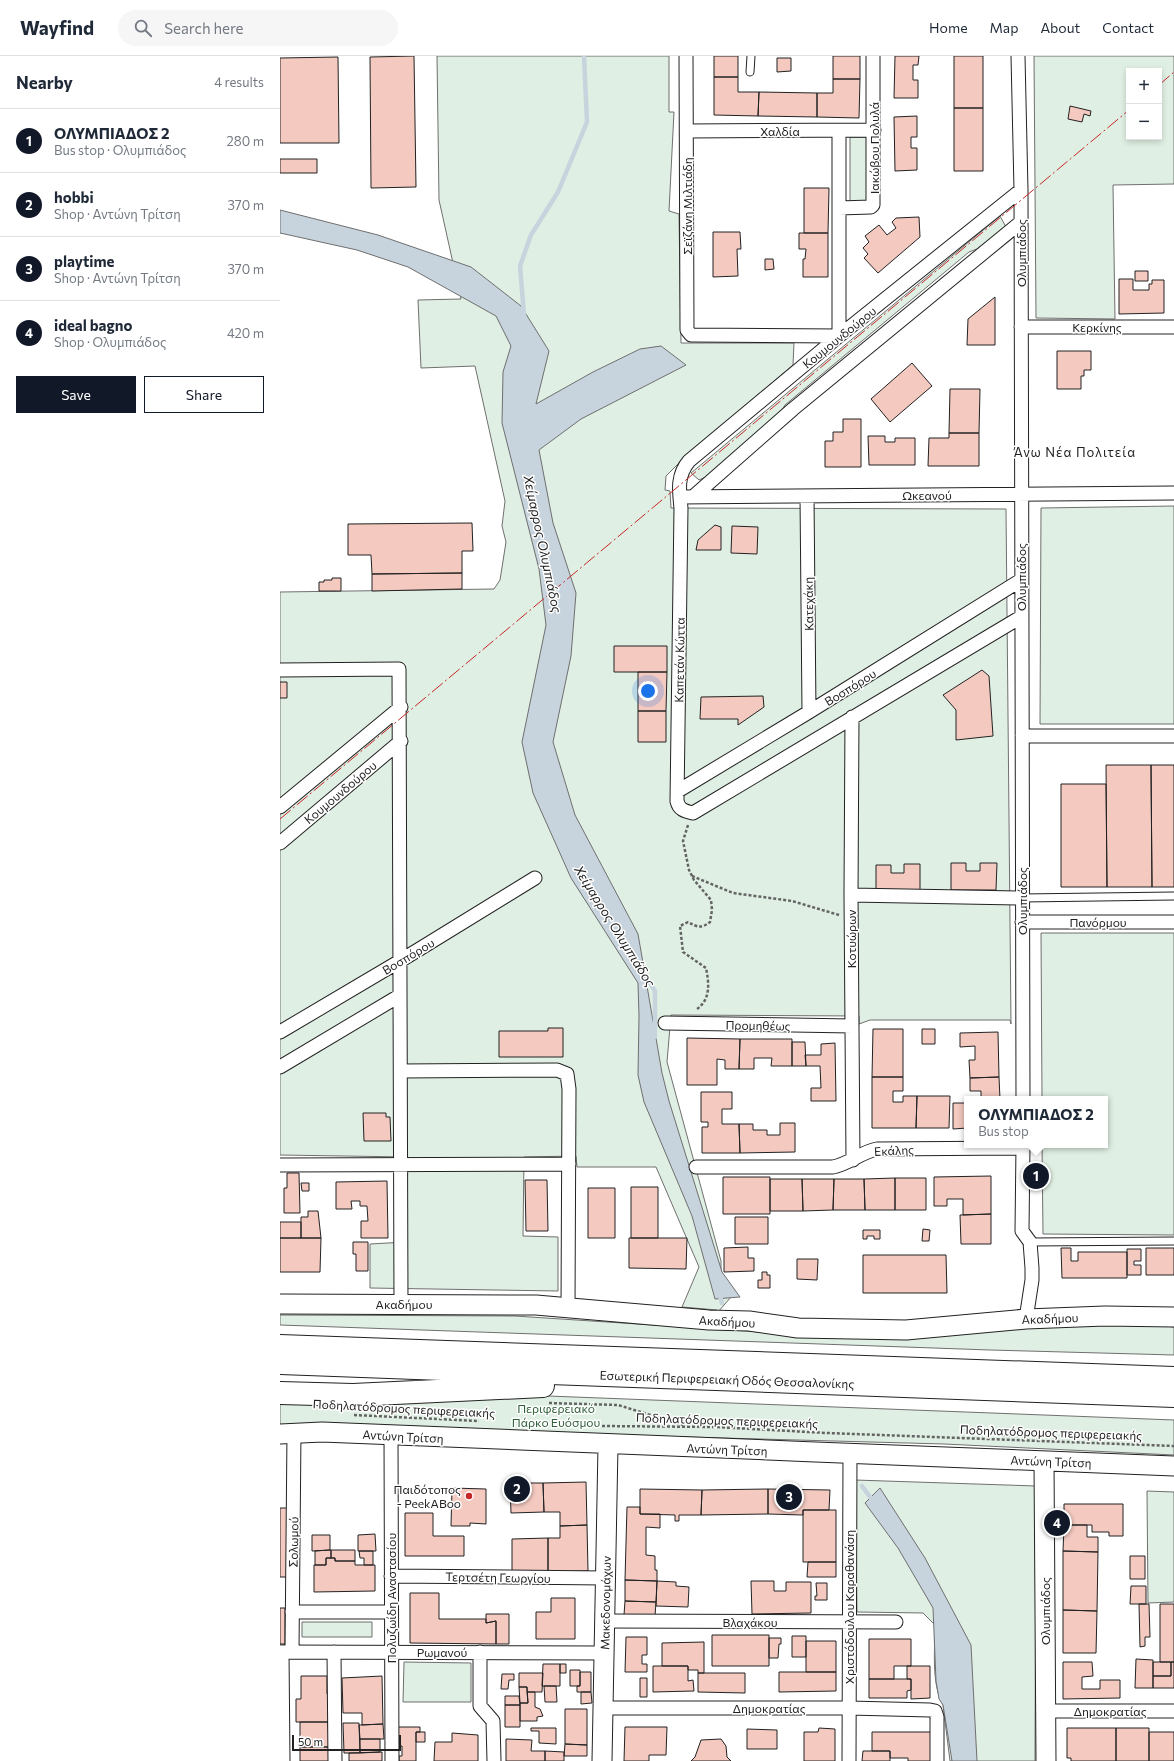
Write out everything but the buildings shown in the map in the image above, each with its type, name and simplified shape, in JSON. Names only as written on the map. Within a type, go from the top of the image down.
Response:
[{"type":"highway","name":"Εσωτερική Περιφερειακή Οδός Θεσσαλονίκης","points":[[280,1346],[1174,1378]]},
{"type":"highway","name":"Εσωτερική Περιφερειακή Οδός Θεσσαλονίκης","points":[[280,1363],[1174,1396]]},
{"type":"highway","points":[[280,1393],[353,1395],[532,1386],[648,1384],[663,1377]]},
{"type":"street","name":"Σεϊζάνη Μιλτιάδη","points":[[686,56],[687,330],[694,336],[839,336]]},
{"type":"street","name":"Ιακώβου Πολυλά","points":[[839,208],[871,207],[873,205],[874,56]]},
{"type":"street","name":"Ολυμπιάδος","points":[[1018,56],[1021,190],[1023,1096]]},
{"type":"street","name":"Χαλδία","points":[[687,131],[874,130]]},
{"type":"street","points":[[839,131],[839,336]]},
{"type":"street","name":"Κουμουνδούρου","points":[[680,496],[680,476],[689,461],[839,336],[1021,190]]},
{"type":"street","points":[[694,496],[793,409],[1021,222]]},
{"type":"street","name":"Κερκίνης","points":[[1021,327],[1174,327]]},
{"type":"street","name":"Ωκεανού","points":[[680,496],[1021,495],[1172,491]]},
{"type":"street","name":"Καπετάν Κώττα","points":[[680,496],[677,802],[683,811],[693,813]]},
{"type":"street","name":"Κατεχάκη","points":[[806,496],[809,712]]},
{"type":"street","name":"Βοσπόρου","points":[[678,791],[1022,580]]},
{"type":"street","points":[[693,813],[1022,617]]},
{"type":"street","points":[[280,670],[400,669],[401,741],[399,996],[401,1071],[401,1304]]},
{"type":"street","points":[[280,807],[401,707]]},
{"type":"street","name":"Κοτυώρων","points":[[852,717],[851,917],[853,1160]]},
{"type":"street","points":[[1022,736],[1174,736]]},
{"type":"street","name":"Κουμουνδούρου","points":[[280,843],[401,741]]},
{"type":"street","name":"Βοσπόρου","points":[[280,1032],[400,961],[535,878]]},
{"type":"street","points":[[851,895],[1022,898]]},
{"type":"street","name":"Πανόρμου","points":[[1022,922],[1174,922]]},
{"type":"street","points":[[280,1067],[399,996]]},
{"type":"street","name":"Προμηθέως","points":[[670,1023],[852,1026]]},
{"type":"street","points":[[401,1071],[557,1070],[567,1074],[569,1090],[568,1308]]},
{"type":"street","name":"Εκάλης","points":[[696,1167],[834,1167],[876,1149],[964,1147]]},
{"type":"street","points":[[1023,1148],[1022,1231],[1030,1242],[1032,1280],[1026,1319]]},
{"type":"street","points":[[280,1165],[401,1166],[569,1164]]},
{"type":"street","name":"Ακαδήμου","points":[[280,1304],[516,1304],[709,1320],[749,1321],[806,1328],[906,1330],[1026,1319],[1105,1316],[1174,1317]]},
{"type":"street","name":"Αντώνη Τρίτση","points":[[287,1433],[391,1435],[608,1446],[850,1453],[1174,1466]]},
{"type":"street","name":"Σολωμού","points":[[283,1761],[285,1652],[292,1612],[287,1433]]},
{"type":"street","name":"Πολυζωίδη Αναστασίου","points":[[391,1435],[392,1761]]},
{"type":"street","name":"Μακεδονομάχων","points":[[602,1761],[608,1446]]},
{"type":"street","name":"Χριστόδουλου Καραθανάση","points":[[849,1761],[850,1453]]},
{"type":"street","name":"Ολυμπιάδος","points":[[1044,1461],[1046,1761]]},
{"type":"street","name":"Τερτσέτη Γεωργίου","points":[[391,1576],[605,1578]]},
{"type":"street","points":[[292,1612],[391,1612]]},
{"type":"street","name":"Βλαχάκου","points":[[604,1621],[896,1622]]},
{"type":"street","name":"Ρωμανού","points":[[285,1652],[480,1652],[604,1654]]},
{"type":"street","points":[[334,1652],[335,1761]]},
{"type":"street","points":[[480,1652],[480,1706],[493,1721],[494,1761]]},
{"type":"street","name":"Δημοκρατίας","points":[[603,1708],[849,1708],[935,1712],[937,1761]]},
{"type":"street","name":"Δημοκρατίας","points":[[1046,1711],[1174,1711]]},
{"type":"lane","points":[[750,72],[751,56]]},
{"type":"lane","points":[[1022,898],[1174,896]]},
{"type":"lane","points":[[1030,1242],[1174,1241]]},
{"type":"path","points":[[670,1023],[703,1004],[709,982],[706,968],[683,952],[680,937],[680,926],[688,922],[698,927],[703,927],[710,922],[712,910],[711,900],[692,876],[683,841],[693,813]]},
{"type":"path","points":[[692,876],[733,893],[792,901],[851,917]]},
{"type":"path","points":[[544,1403],[618,1405],[687,1426]]},
{"type":"path","points":[[354,1411],[362,1411]]},
{"type":"path","name":"Ποδηλατόδρομος περιφερειακής","points":[[352,1414],[484,1421]]},
{"type":"path","name":"Ποδηλατόδρομος περιφερειακής","points":[[600,1426],[687,1426],[1174,1446]]},
{"type":"path","points":[[1002,1435],[1043,1436]]},
{"type":"green space","points":[[437,56],[669,56],[669,112],[674,112],[669,211],[679,214],[681,343],[794,343],[793,365],[686,456],[666,476],[665,490],[670,491],[671,508],[1006,509],[1011,1024],[1010,1020],[870,1020],[859,1024],[859,1016],[671,1015],[667,1062],[721,1261],[721,1270],[731,1297],[718,1312],[717,1310],[682,1307],[699,1267],[656,1167],[577,1167],[576,1156],[524,1157],[523,1236],[558,1237],[558,1291],[370,1288],[370,1244],[406,1242],[408,1157],[280,1155],[280,592],[494,589],[500,580],[506,542],[502,526],[505,501],[475,366],[421,368],[418,300],[461,299],[439,200]]},
{"type":"green space","points":[[1034,56],[1174,56],[1174,184],[1113,185],[1115,319],[1036,318]]},
{"type":"green space","points":[[850,137],[868,137],[868,203],[850,203]]},
{"type":"green space","points":[[1000,216],[1006,227],[977,249],[969,252],[785,405],[780,414],[708,476],[699,480],[691,473]]},
{"type":"green space","points":[[1174,506],[1174,724],[1040,724],[1041,508]]},
{"type":"green space","points":[[1041,933],[1174,933],[1174,1235],[1043,1234],[1042,1148],[1108,1148],[1108,1096],[1042,1096]]},
{"type":"green space","points":[[280,1315],[515,1316],[761,1332],[1105,1325],[1166,1326],[1174,1327],[1174,1355],[280,1325]]},
{"type":"green space","name":"Περιφερειακό Πάρκο Ευόσμου","points":[[548,1396],[1174,1420],[1174,1455],[944,1444],[280,1426],[280,1402]]},
{"type":"green space","points":[[855,1480],[1036,1486],[1035,1761],[950,1761],[943,1705],[939,1696],[935,1677],[935,1625],[923,1613],[857,1612]]},
{"type":"green space","points":[[1147,1491],[1174,1492],[1174,1602],[1148,1603]]},
{"type":"green space","points":[[302,1622],[372,1622],[372,1637],[302,1637]]},
{"type":"green space","points":[[404,1662],[471,1663],[471,1702],[403,1702]]},
{"type":"water","points":[[280,210],[378,235],[471,267],[521,306],[549,351],[536,404],[593,372],[640,349],[661,346],[686,365],[581,419],[539,450],[553,523],[576,593],[571,656],[553,742],[575,815],[638,934],[662,1073],[669,1101],[722,1272],[740,1297],[715,1299],[692,1216],[644,1102],[638,1075],[638,983],[571,878],[533,793],[522,742],[546,625],[539,569],[502,423],[503,372],[511,346],[496,316],[408,267],[357,250],[280,233]]},
{"type":"water","points":[[880,1488],[925,1558],[971,1645],[977,1761],[952,1761],[943,1705],[939,1699],[936,1681],[933,1608],[898,1548],[865,1503]]},
{"type":"waterway","points":[[524,315],[520,266],[531,235],[558,192],[587,122],[584,56]]},
{"type":"waterway","name":"Χείμαρρος Ολυμπιάδος","points":[[643,972],[655,991],[655,1037]]},
{"type":"waterway","name":"Χείμαρρος Ολυμπιάδος","points":[[719,1293],[722,1303]]},
{"type":"waterway","name":"Χείμαρρος Ολυμπιάδος","points":[[862,1486],[873,1501]]},
{"type":"power","points":[[1162,82],[1174,72]]},
{"type":"power","points":[[280,819],[1126,113]]},
{"type":"place","name":"ΟΛΥΜΠΙΑΔΟΣ 2","points":[[1036,1176]]},
{"type":"place","name":"hobbi","points":[[517,1489]]},
{"type":"place","name":"Παιδότοπος - PeekABoo","points":[[469,1496]]},
{"type":"place","name":"playtime","points":[[789,1497]]},
{"type":"place","name":"ideal bagno","points":[[1057,1523]]},
{"type":"district","name":"Άνω Νέα Πολιτεία","points":[[1075,452]]}]
